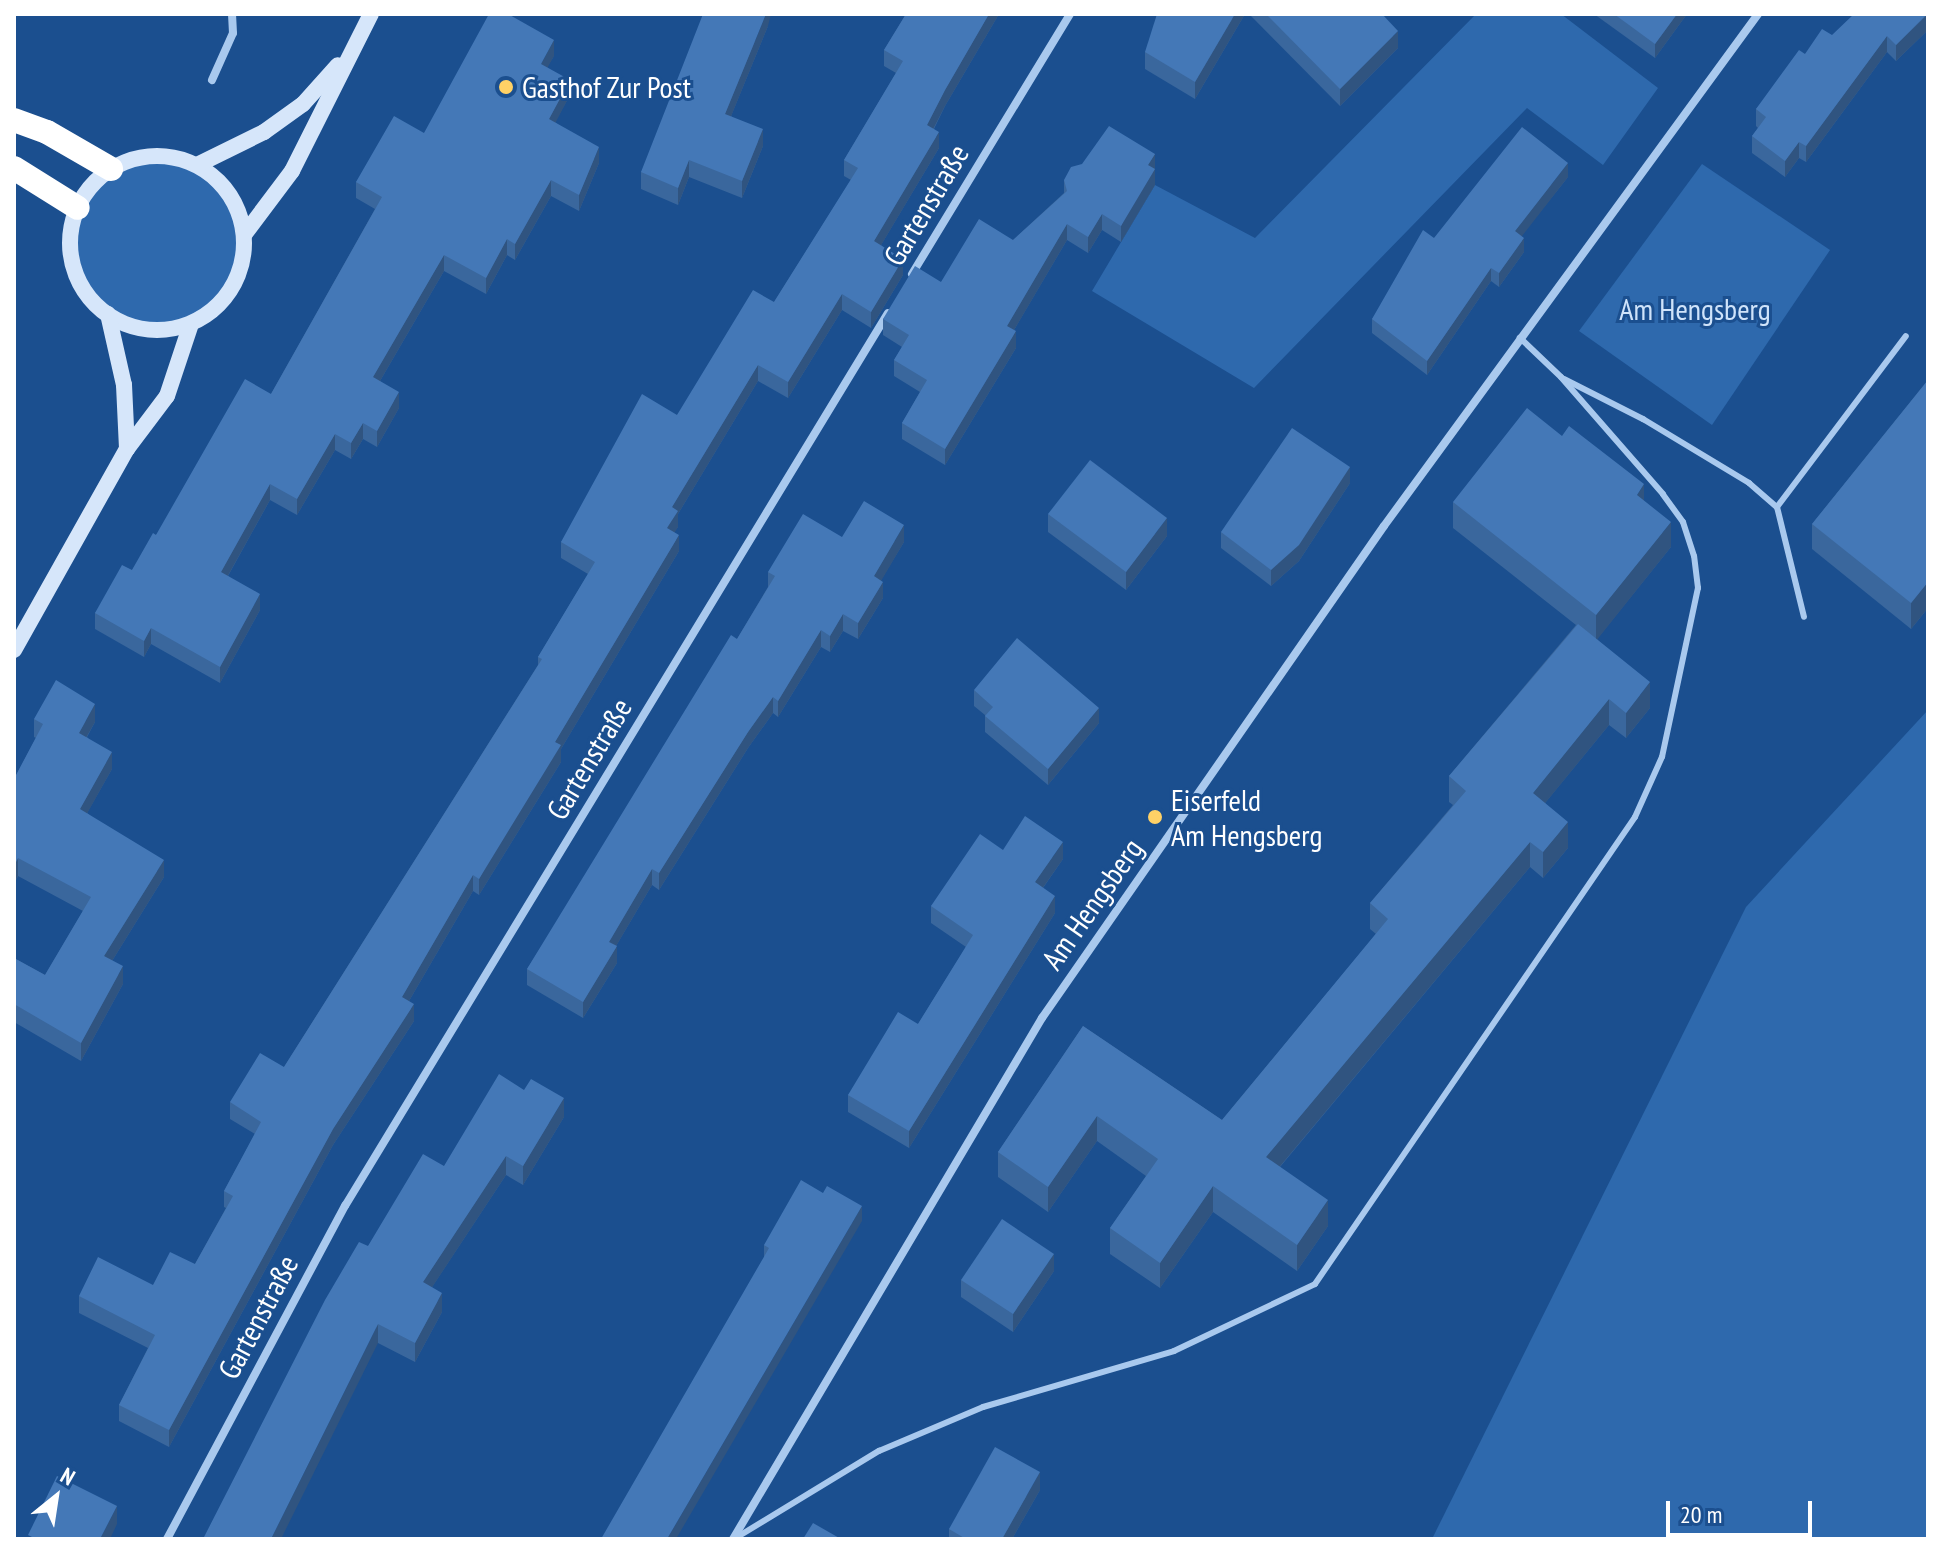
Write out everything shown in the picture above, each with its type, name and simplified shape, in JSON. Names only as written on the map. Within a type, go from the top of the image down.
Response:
[{"type":"highway","points":[[14,120],[47,132],[111,169]]},
{"type":"highway","points":[[14,168],[78,208]]},
{"type":"main road","points":[[244,235],[292,171],[371,14]]},
{"type":"main road","points":[[197,165],[264,132],[303,104],[352,49]]},
{"type":"main road","points":[[153,156],[197,165],[221,182],[237,207],[244,235],[243,262],[233,288],[214,309],[191,324],[163,330],[134,327],[108,314],[90,298],[74,266],[71,230],[78,208],[111,169],[153,156]]},
{"type":"main road","points":[[108,314],[124,385],[127,449]]},
{"type":"main road","points":[[14,650],[127,449],[167,396],[191,324]]},
{"type":"street","points":[[212,80],[233,33],[232,14]]},
{"type":"street","name":"Gartenstraße","points":[[908,281],[1070,14]]},
{"type":"street","name":"Am Hengsberg","points":[[734,1539],[1042,1018],[1520,338],[1758,14]]},
{"type":"street","name":"Gartenstraße","points":[[167,1539],[345,1206],[892,307]]},
{"type":"lane","points":[[1777,507],[1906,336]]},
{"type":"lane","points":[[734,1539],[879,1451],[983,1407],[1174,1351],[1315,1284],[1635,817],[1662,757],[1698,588],[1694,556],[1683,522],[1663,494],[1561,377],[1520,338]]},
{"type":"lane","points":[[1561,377],[1643,419],[1749,483],[1777,507],[1804,617]]},
{"type":"green space","points":[[1476,14],[1561,14],[1658,88],[1603,165],[1527,108],[1254,388],[1092,291],[1155,185],[1255,238]]},
{"type":"green space","points":[[157,156],[190,163],[218,182],[237,210],[244,243],[237,276],[218,304],[190,323],[157,330],[124,323],[96,304],[77,276],[70,243],[77,210],[96,182],[124,163]]},
{"type":"green space","name":"Am Hengsberg","points":[[1702,164],[1830,250],[1712,425],[1579,331]]},
{"type":"green space","points":[[1928,710],[1928,1539],[1432,1539],[1746,907]]},
{"type":"building","points":[[489,14],[508,14],[554,40],[541,64],[570,80],[549,119],[599,147],[579,195],[551,180],[515,244],[507,239],[486,278],[444,255],[373,377],[399,392],[377,431],[363,423],[351,443],[335,434],[297,499],[270,484],[221,572],[260,594],[220,667],[151,628],[144,641],[95,613],[122,565],[132,570],[153,533],[156,535],[245,379],[271,394],[382,197],[356,182],[394,116],[424,133]]},
{"type":"building","points":[[703,14],[766,14],[725,114],[763,129],[742,181],[689,160],[678,188],[641,172]]},
{"type":"building","points":[[906,14],[989,14],[927,125],[939,132],[874,241],[903,259],[871,312],[842,294],[788,382],[758,365],[672,507],[678,511],[667,528],[679,535],[555,742],[561,745],[479,879],[473,875],[402,997],[414,1004],[333,1129],[169,1430],[119,1405],[155,1335],[79,1296],[98,1257],[153,1285],[170,1252],[195,1264],[233,1196],[224,1191],[261,1122],[230,1102],[260,1053],[284,1067],[542,659],[538,657],[595,562],[561,542],[642,394],[677,415],[753,290],[774,302],[858,168],[844,160],[903,61],[884,50]]},
{"type":"building","points":[[1157,14],[1235,14],[1195,82],[1145,52]]},
{"type":"building","points":[[1266,14],[1382,14],[1398,31],[1340,89]]},
{"type":"building","points":[[1614,14],[1677,14],[1655,44]]},
{"type":"building","points":[[1854,14],[1927,14],[1896,45],[1887,36],[1806,146],[1799,142],[1785,161],[1752,136],[1766,117],[1756,109],[1799,50],[1805,54],[1822,29],[1832,35]]},
{"type":"building","points":[[1109,126],[1155,154],[1148,165],[1155,169],[1121,226],[1102,214],[1088,237],[1067,224],[1007,326],[1016,331],[945,449],[902,423],[927,380],[894,360],[909,335],[883,319],[915,266],[941,282],[979,219],[1013,240],[1067,191],[1064,180],[1071,167],[1082,164]]},
{"type":"building","points":[[1522,127],[1568,163],[1515,231],[1524,238],[1499,273],[1491,268],[1427,361],[1372,319],[1423,230],[1434,238]]},
{"type":"building","points":[[1928,380],[1928,582],[1911,603],[1812,524]]},
{"type":"building","points":[[1527,408],[1562,436],[1569,426],[1644,484],[1637,495],[1671,522],[1596,615],[1453,502]]},
{"type":"building","points":[[1292,428],[1350,467],[1299,545],[1271,570],[1221,532]]},
{"type":"building","points":[[1090,460],[1167,518],[1126,572],[1048,514]]},
{"type":"building","points":[[864,501],[904,525],[874,576],[883,582],[858,623],[843,614],[830,636],[821,630],[778,701],[773,697],[748,732],[659,873],[652,869],[609,942],[617,946],[583,1002],[527,969],[731,635],[737,639],[775,576],[768,572],[803,514],[842,537]]},
{"type":"building","points":[[1578,624],[1650,682],[1626,713],[1609,699],[1533,793],[1568,822],[1543,852],[1530,842],[1266,1157],[1328,1200],[1297,1245],[1213,1186],[1160,1263],[1110,1228],[1158,1159],[1097,1116],[1048,1187],[998,1152],[1083,1026],[1222,1120],[1388,919],[1370,903],[1466,791],[1449,776]]},
{"type":"building","points":[[1017,638],[1099,708],[1048,769],[985,716],[993,707],[974,690]]},
{"type":"building","points":[[56,680],[95,704],[79,733],[112,752],[80,809],[164,860],[104,956],[123,966],[81,1043],[14,1004],[14,958],[45,975],[91,897],[18,858],[14,866],[14,779],[43,724],[34,719]]},
{"type":"building","points":[[1025,816],[1063,842],[1035,882],[1055,896],[909,1131],[848,1095],[898,1012],[918,1024],[973,935],[931,906],[980,834],[1003,850]]},
{"type":"building","points":[[499,1074],[524,1090],[531,1079],[564,1098],[523,1166],[506,1156],[423,1282],[442,1293],[415,1343],[378,1324],[271,1539],[203,1539],[325,1300],[359,1242],[368,1246],[423,1154],[444,1166]]},
{"type":"building","points":[[801,1180],[823,1193],[827,1186],[862,1206],[667,1539],[601,1539],[769,1248],[764,1245]]},
{"type":"building","points":[[1002,1219],[1054,1254],[1013,1314],[961,1280]]},
{"type":"building","points":[[995,1447],[1040,1472],[1002,1539],[966,1539],[949,1529]]},
{"type":"building","points":[[57,1476],[117,1506],[100,1539],[36,1539],[28,1535]]},
{"type":"building","points":[[813,1523],[841,1539],[803,1539]]},
{"type":"place","name":"Gasthof Zur Post","points":[[506,87]]},
{"type":"place","name":"Eiserfeld Am Hengsberg","points":[[1155,817]]}]
